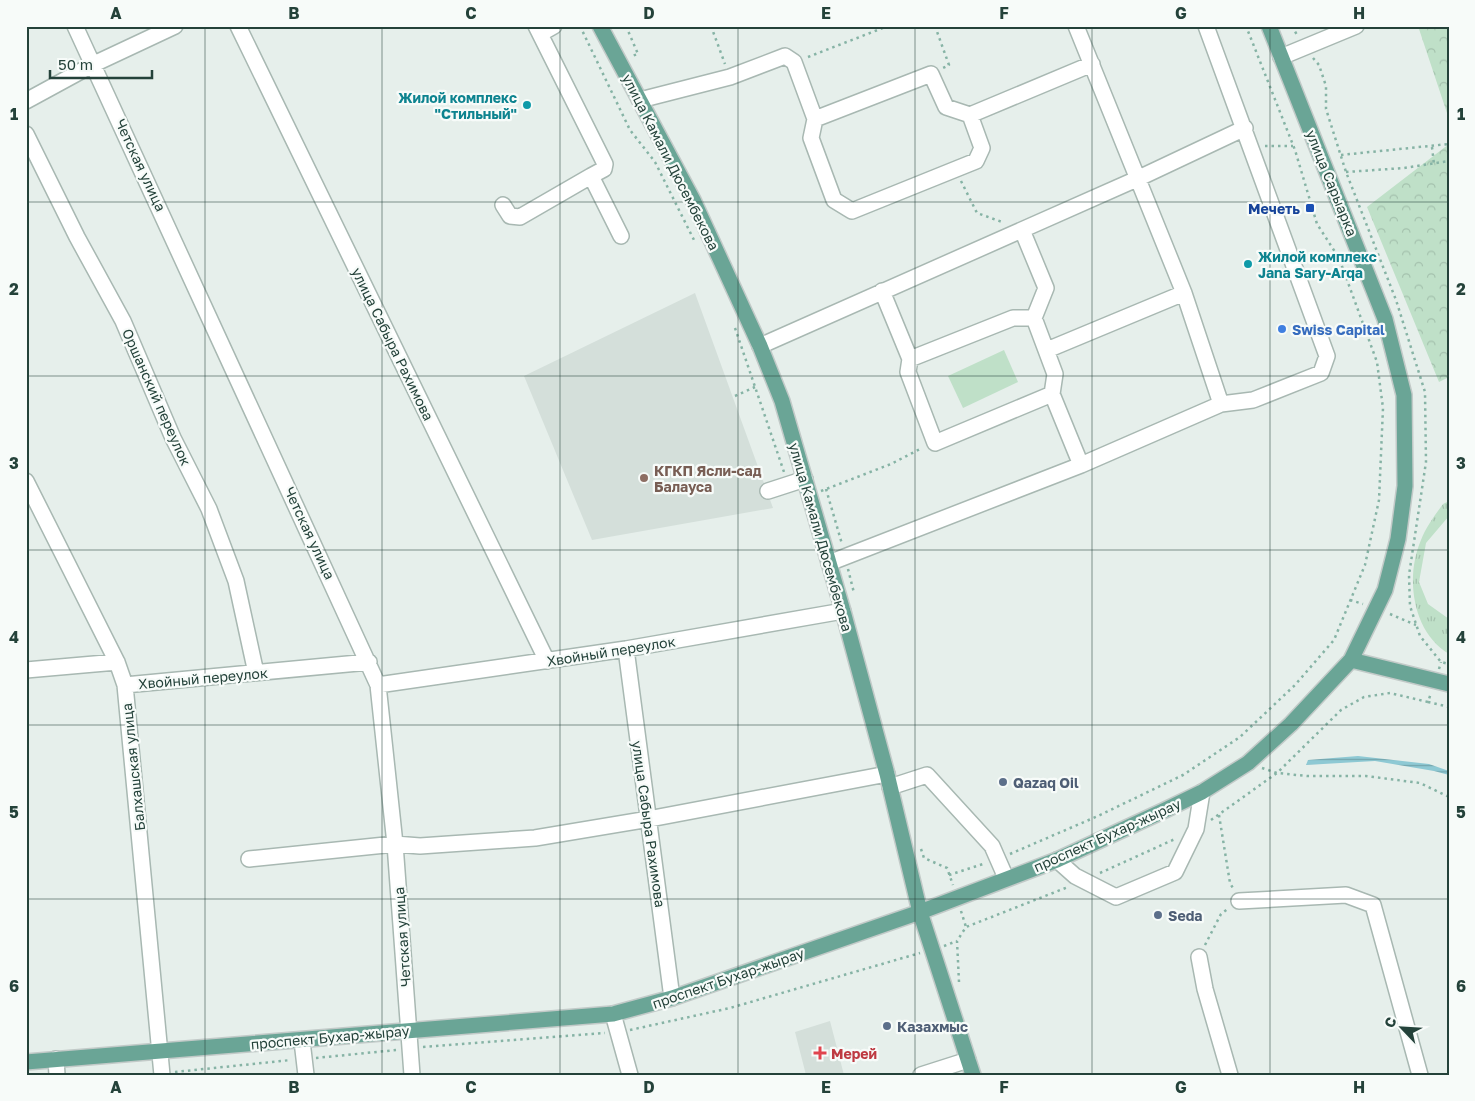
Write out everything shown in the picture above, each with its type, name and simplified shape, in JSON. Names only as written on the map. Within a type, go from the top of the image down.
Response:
[{"type":"main road","name":"улица Камали Дюсембекова","points":[[600,26],[693,200],[760,346],[782,401],[843,610],[888,780],[920,912],[971,1067]]},
{"type":"main road","name":"улица Сарыарка","points":[[1269,26],[1385,319],[1404,395],[1405,486],[1398,540],[1385,590],[1351,660]]},
{"type":"main road","points":[[1351,660],[1442,682]]},
{"type":"main road","name":"проспект Бухар-жырау","points":[[26,1062],[161,1049],[302,1041],[613,1014],[672,998],[920,912],[1057,860],[1202,792],[1248,763],[1291,724],[1351,660]]},
{"type":"street","name":"Четская улица","points":[[75,26],[378,685],[395,844],[412,1075]]},
{"type":"street","points":[[26,101],[94,64],[175,26]]},
{"type":"street","name":"улица Сабыра Рахимова","points":[[238,26],[547,661]]},
{"type":"street","points":[[503,205],[510,216],[520,217],[604,169],[606,164],[538,30],[554,26]]},
{"type":"street","points":[[1076,26],[1184,293],[1221,404]]},
{"type":"street","points":[[830,563],[1081,465],[1221,404],[1253,400],[1320,373],[1327,356],[1245,128],[1206,26]]},
{"type":"street","points":[[1281,57],[1356,26]]},
{"type":"street","points":[[640,100],[730,77],[785,56],[794,62],[815,119],[810,138],[834,200],[852,211],[976,161],[982,148],[970,115]]},
{"type":"street","points":[[815,119],[931,74],[946,107],[970,115],[1092,64]]},
{"type":"street","points":[[760,346],[1139,178],[1245,128]]},
{"type":"street","name":"Оршанский переулок","points":[[26,134],[77,237],[123,321],[173,438],[209,509],[236,581],[256,673]]},
{"type":"street","points":[[591,176],[621,236]]},
{"type":"street","points":[[1022,230],[1046,288],[1034,318],[1055,374],[1052,394],[1081,465]]},
{"type":"street","points":[[882,291],[910,359],[908,372],[935,443],[1052,394]]},
{"type":"street","points":[[1047,350],[1184,293]]},
{"type":"street","points":[[910,359],[1013,318],[1034,318]]},
{"type":"street","points":[[768,491],[805,479]]},
{"type":"street","name":"Балхашская улица","points":[[26,481],[117,662],[125,685],[162,1075]]},
{"type":"street","name":"Хвойный переулок","points":[[378,685],[626,650],[843,610]]},
{"type":"street","name":"улица Сабыра Рахимова","points":[[626,650],[672,998]]},
{"type":"street","points":[[26,670],[117,662]]},
{"type":"street","name":"Хвойный переулок","points":[[125,685],[369,662]]},
{"type":"street","points":[[250,859],[395,844],[420,846],[535,838],[927,775],[992,846],[1006,878]]},
{"type":"street","points":[[1057,860],[1084,880],[1116,897],[1175,872],[1196,829],[1202,792]]},
{"type":"street","points":[[1240,901],[1346,895],[1373,905],[1420,1075]]},
{"type":"street","points":[[1198,957],[1205,989],[1230,1075]]},
{"type":"street","points":[[613,1014],[630,1075]]},
{"type":"street","points":[[302,1041],[306,1075]]},
{"type":"street","points":[[56,1059],[57,1075]]},
{"type":"street","points":[[921,1075],[971,1067]]},
{"type":"path","points":[[580,26],[630,130],[655,162],[695,242]]},
{"type":"path","points":[[626,26],[638,54]]},
{"type":"path","points":[[711,26],[730,77]]},
{"type":"path","points":[[794,62],[888,26]]},
{"type":"path","points":[[931,74],[949,65],[935,26]]},
{"type":"path","points":[[949,875],[998,858],[1098,816],[1183,776],[1240,737],[1295,684],[1334,640],[1365,565],[1379,500],[1383,408],[1377,362],[1355,297],[1339,258],[1317,224],[1293,146],[1246,26]]},
{"type":"path","points":[[1292,26],[1304,48],[1319,65],[1326,86],[1326,109],[1346,172],[1449,162]]},
{"type":"path","points":[[1250,143],[1271,147],[1293,146]]},
{"type":"path","points":[[1342,155],[1449,144]]},
{"type":"path","points":[[1432,146],[1434,164]]},
{"type":"path","points":[[955,168],[977,214],[1022,230]]},
{"type":"path","points":[[732,322],[788,485]]},
{"type":"path","points":[[735,396],[755,387]]},
{"type":"path","points":[[810,496],[935,443]]},
{"type":"path","points":[[826,489],[854,594]]},
{"type":"path","points":[[1428,702],[1442,682],[1441,662]]},
{"type":"path","points":[[959,986],[957,941],[966,927],[1084,880],[1196,829],[1219,815],[1276,773],[1341,710],[1364,697],[1390,693],[1449,707]]},
{"type":"path","points":[[1248,763],[1276,773],[1306,776],[1366,776],[1420,783],[1449,797]]},
{"type":"path","points":[[1198,957],[1221,914],[1240,901],[1230,882],[1219,815]]},
{"type":"path","points":[[918,840],[924,858],[947,868],[966,927]]},
{"type":"shaded area","points":[[695,293],[773,508],[592,540],[524,376]]},
{"type":"shaded area","name":"Мерей","points":[[830,1021],[844,1075],[806,1075],[795,1032]]},
{"type":"green space","points":[[1418,26],[1449,26],[1449,119]]},
{"type":"green space","points":[[1449,144],[1449,377],[1439,382],[1367,207]]},
{"type":"green space","points":[[1004,350],[1018,382],[963,408],[948,376]]},
{"type":"green space","points":[[1449,501],[1449,516],[1426,543],[1419,582],[1428,604],[1449,619],[1449,654],[1427,632],[1420,618],[1415,603],[1413,570],[1421,540],[1428,526],[1443,504]]},
{"type":"water","points":[[1358,756],[1429,764],[1449,771],[1449,775],[1375,761],[1306,765],[1308,760]]},
{"type":"place","name":"Жилой комплекс \"Стильный\"","points":[[527,105]]},
{"type":"place","name":"Мечеть","points":[[1310,208]]},
{"type":"place","name":"Жилой комплекс Jana Sary-Arqa","points":[[1248,264]]},
{"type":"place","name":"Swiss Capital","points":[[1282,329]]},
{"type":"place","name":"КГКП Ясли-сад Балауса","points":[[644,478]]},
{"type":"place","name":"Qazaq Oil","points":[[1003,782]]},
{"type":"place","name":"Seda","points":[[1158,915]]},
{"type":"place","name":"Казахмыс","points":[[887,1026]]},
{"type":"place","name":"Мерей","points":[[820,1053]]}]
